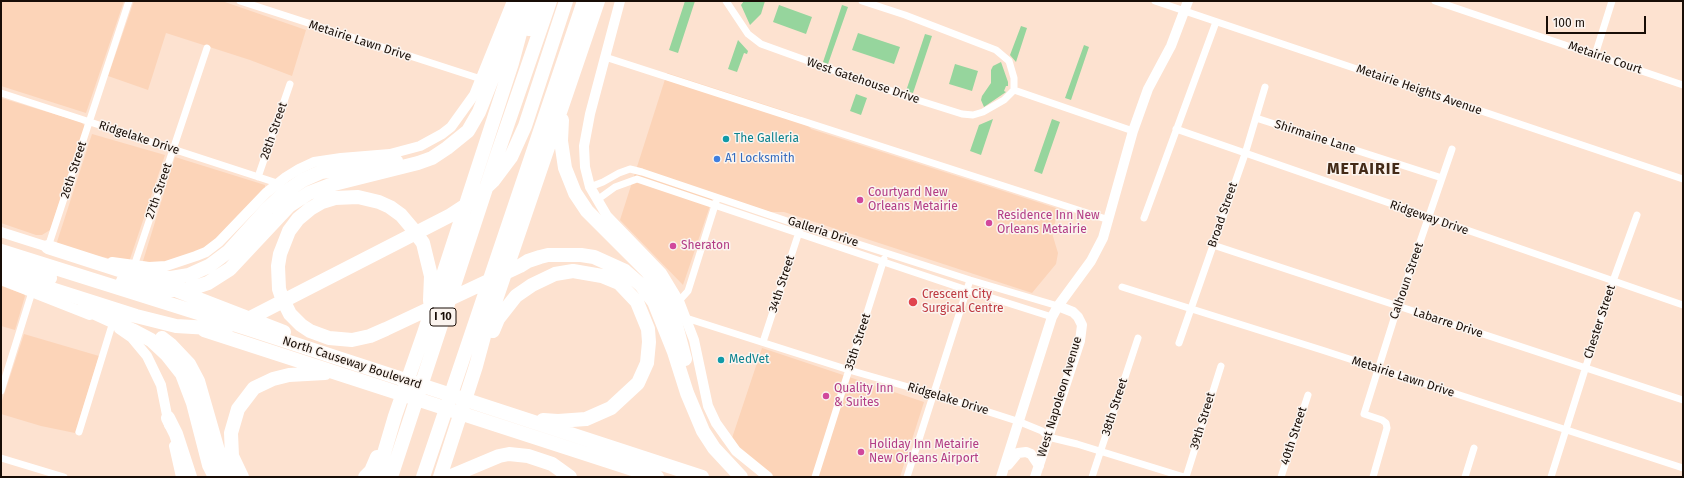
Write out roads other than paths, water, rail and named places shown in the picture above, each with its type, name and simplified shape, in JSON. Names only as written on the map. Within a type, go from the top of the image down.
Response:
[{"type":"highway","points":[[48,247],[82,258],[131,269],[151,277],[171,278],[189,275],[209,266],[229,251],[267,209],[284,193],[303,180],[321,172],[405,160],[423,154],[457,133],[470,118],[484,84],[523,1]]},
{"type":"highway","points":[[378,477],[395,416],[512,62],[528,1]]},
{"type":"highway","points":[[503,137],[503,114],[537,1]]},
{"type":"highway","name":"I 10","points":[[391,477],[503,137],[550,1]]},
{"type":"highway","points":[[1,272],[136,316],[176,326],[210,328],[230,325],[252,317],[449,216],[472,201],[493,181],[511,156],[525,126],[566,1]]},
{"type":"highway","name":"I 10","points":[[422,477],[584,1]]},
{"type":"highway","points":[[438,477],[551,136],[569,89],[598,1]]},
{"type":"highway","points":[[1,242],[122,281],[161,290],[187,290],[208,283],[230,269],[289,206],[309,193],[341,182],[402,168],[432,158],[468,131],[479,112],[484,84]]},
{"type":"highway","points":[[569,89],[563,114],[560,141],[565,168],[575,193],[587,211],[648,271],[661,288],[672,310],[697,416]]},
{"type":"highway","points":[[431,310],[431,276],[423,244],[401,215],[379,202],[358,197],[335,198],[322,202],[298,219],[289,231],[280,254],[278,278],[279,289],[290,314],[300,325],[310,331],[329,338],[352,340],[362,339],[386,329],[540,257],[548,255],[570,254],[594,257],[625,271],[641,285],[654,302],[703,431],[714,448],[741,477]]},
{"type":"highway","name":"North Causeway Boulevard","points":[[1,251],[250,324],[341,359],[702,477]]},
{"type":"highway","name":"North Causeway Boulevard","points":[[1,262],[657,477]]},
{"type":"highway","points":[[131,269],[250,324]]},
{"type":"highway","points":[[476,366],[498,319],[516,296],[532,285],[555,274],[573,271],[602,276],[619,283],[626,289],[637,302],[648,330],[649,342],[647,363],[638,383],[611,408],[586,419],[558,421],[527,420]]},
{"type":"highway","points":[[1,272],[25,276],[87,291]]},
{"type":"highway","points":[[22,279],[132,330],[151,340],[168,355],[182,374],[193,403],[209,465],[215,477]]},
{"type":"highway","points":[[32,292],[152,331],[171,345],[190,364],[198,381],[227,477]]},
{"type":"highway","points":[[242,477],[232,456],[231,433],[238,409],[254,388],[273,379],[298,374],[337,373]]},
{"type":"highway","points":[[365,477],[371,471],[395,416]]},
{"type":"highway","points":[[168,418],[176,434],[190,477]]},
{"type":"highway","points":[[449,477],[499,456],[509,454],[528,456],[552,464],[570,477]]},
{"type":"street","name":"26th Street","points":[[48,247],[129,1]]},
{"type":"street","name":"Metairie Lawn Drive","points":[[240,1],[484,84]]},
{"type":"street","points":[[131,269],[166,266],[206,252],[220,242],[277,183],[299,169],[314,162],[350,156],[390,154],[420,146],[442,134],[451,127],[474,95],[484,84],[512,1]]},
{"type":"street","points":[[620,1],[590,114],[584,146],[585,167],[590,187],[607,216],[662,273],[679,301],[694,340],[708,406],[716,424],[736,451],[750,464],[768,477]]},
{"type":"street","name":"West Gatehouse Drive","points":[[726,1],[748,34],[761,44],[908,97],[962,114],[974,115],[983,112],[1004,100],[1014,90]]},
{"type":"street","points":[[862,1],[912,17],[996,50],[1008,61],[1014,78],[1014,90],[1133,131]]},
{"type":"street","name":"Metairie Heights Avenue","points":[[1155,1],[1683,179]]},
{"type":"street","points":[[1001,477],[1020,422],[1052,317],[1058,306],[1091,261],[1103,238],[1133,131],[1148,89],[1171,46],[1188,1]]},
{"type":"street","name":"Metairie Court","points":[[1435,1],[1683,85]]},
{"type":"street","points":[[1595,55],[1612,1]]},
{"type":"street","points":[[1144,218],[1216,22]]},
{"type":"street","name":"27th Street","points":[[131,269],[207,48]]},
{"type":"street","points":[[605,57],[1109,220]]},
{"type":"street","name":"28th Street","points":[[258,177],[290,84]]},
{"type":"street","name":"Broad Street","points":[[1179,343],[1245,154],[1265,87]]},
{"type":"street","name":"Ridgelake Drive","points":[[1,93],[277,183]]},
{"type":"street","name":"Shirmaine Lane","points":[[1256,118],[1442,178]]},
{"type":"street","name":"Ridgeway Drive","points":[[1176,130],[1683,305]]},
{"type":"street","name":"Calhoun Street","points":[[1373,477],[1387,428],[1386,423],[1382,420],[1364,414],[1398,306],[1430,218],[1452,149]]},
{"type":"street","name":"Galleria Drive","points":[[590,187],[619,173],[630,170],[642,172],[801,226],[970,280],[1058,306]]},
{"type":"street","name":"Galleria Drive","points":[[597,200],[615,187],[637,180],[1052,317]]},
{"type":"street","points":[[679,301],[688,291],[717,198]]},
{"type":"street","name":"Chester Street","points":[[1551,477],[1613,281],[1637,215]]},
{"type":"street","name":"34th Street","points":[[763,342],[801,226]]},
{"type":"street","points":[[1,232],[48,247]]},
{"type":"street","name":"Labarre Drive","points":[[1212,245],[1683,400]]},
{"type":"street","name":"35th Street","points":[[815,477],[886,253]]},
{"type":"street","points":[[1,280],[112,325],[128,335],[147,356],[161,385],[181,477]]},
{"type":"street","points":[[906,477],[970,280]]},
{"type":"street","name":"Metairie Lawn Drive","points":[[1122,287],[1190,310],[1325,351],[1378,370],[1683,468]]},
{"type":"street","points":[[1,391],[32,292]]},
{"type":"street","name":"West Napoleon Avenue","points":[[1035,477],[1080,342],[1082,325],[1078,317],[1073,312],[1058,306]]},
{"type":"street","name":"Ridgelake Drive","points":[[686,318],[1020,422],[1042,431],[1048,437],[1185,477]]},
{"type":"street","points":[[79,432],[112,325]]},
{"type":"street","name":"38th Street","points":[[1092,477],[1138,338]]},
{"type":"street","name":"39th Street","points":[[1185,477],[1220,366]]},
{"type":"street","name":"40th Street","points":[[1281,477],[1308,395]]},
{"type":"street","points":[[1465,477],[1474,448]]},
{"type":"street","points":[[1001,477],[1010,461],[1018,453],[1026,452],[1031,454],[1038,466]]},
{"type":"street","points":[[1,458],[64,477]]},
{"type":"place","name":"The Galleria","points":[[726,139]]},
{"type":"place","name":"A1 Locksmith","points":[[717,159]]},
{"type":"place","name":"Courtyard New Orleans Metairie","points":[[860,200]]},
{"type":"place","name":"Residence Inn New Orleans Metairie","points":[[989,223]]},
{"type":"place","name":"Sheraton","points":[[673,246]]},
{"type":"place","name":"Crescent City Surgical Centre","points":[[913,302]]},
{"type":"place","name":"MedVet","points":[[721,360]]},
{"type":"place","name":"Quality Inn & Suites","points":[[826,396]]},
{"type":"place","name":"Holiday Inn Metairie New Orleans Airport","points":[[861,452]]},
{"type":"district","name":"METAIRIE","points":[[1364,170]]}]
